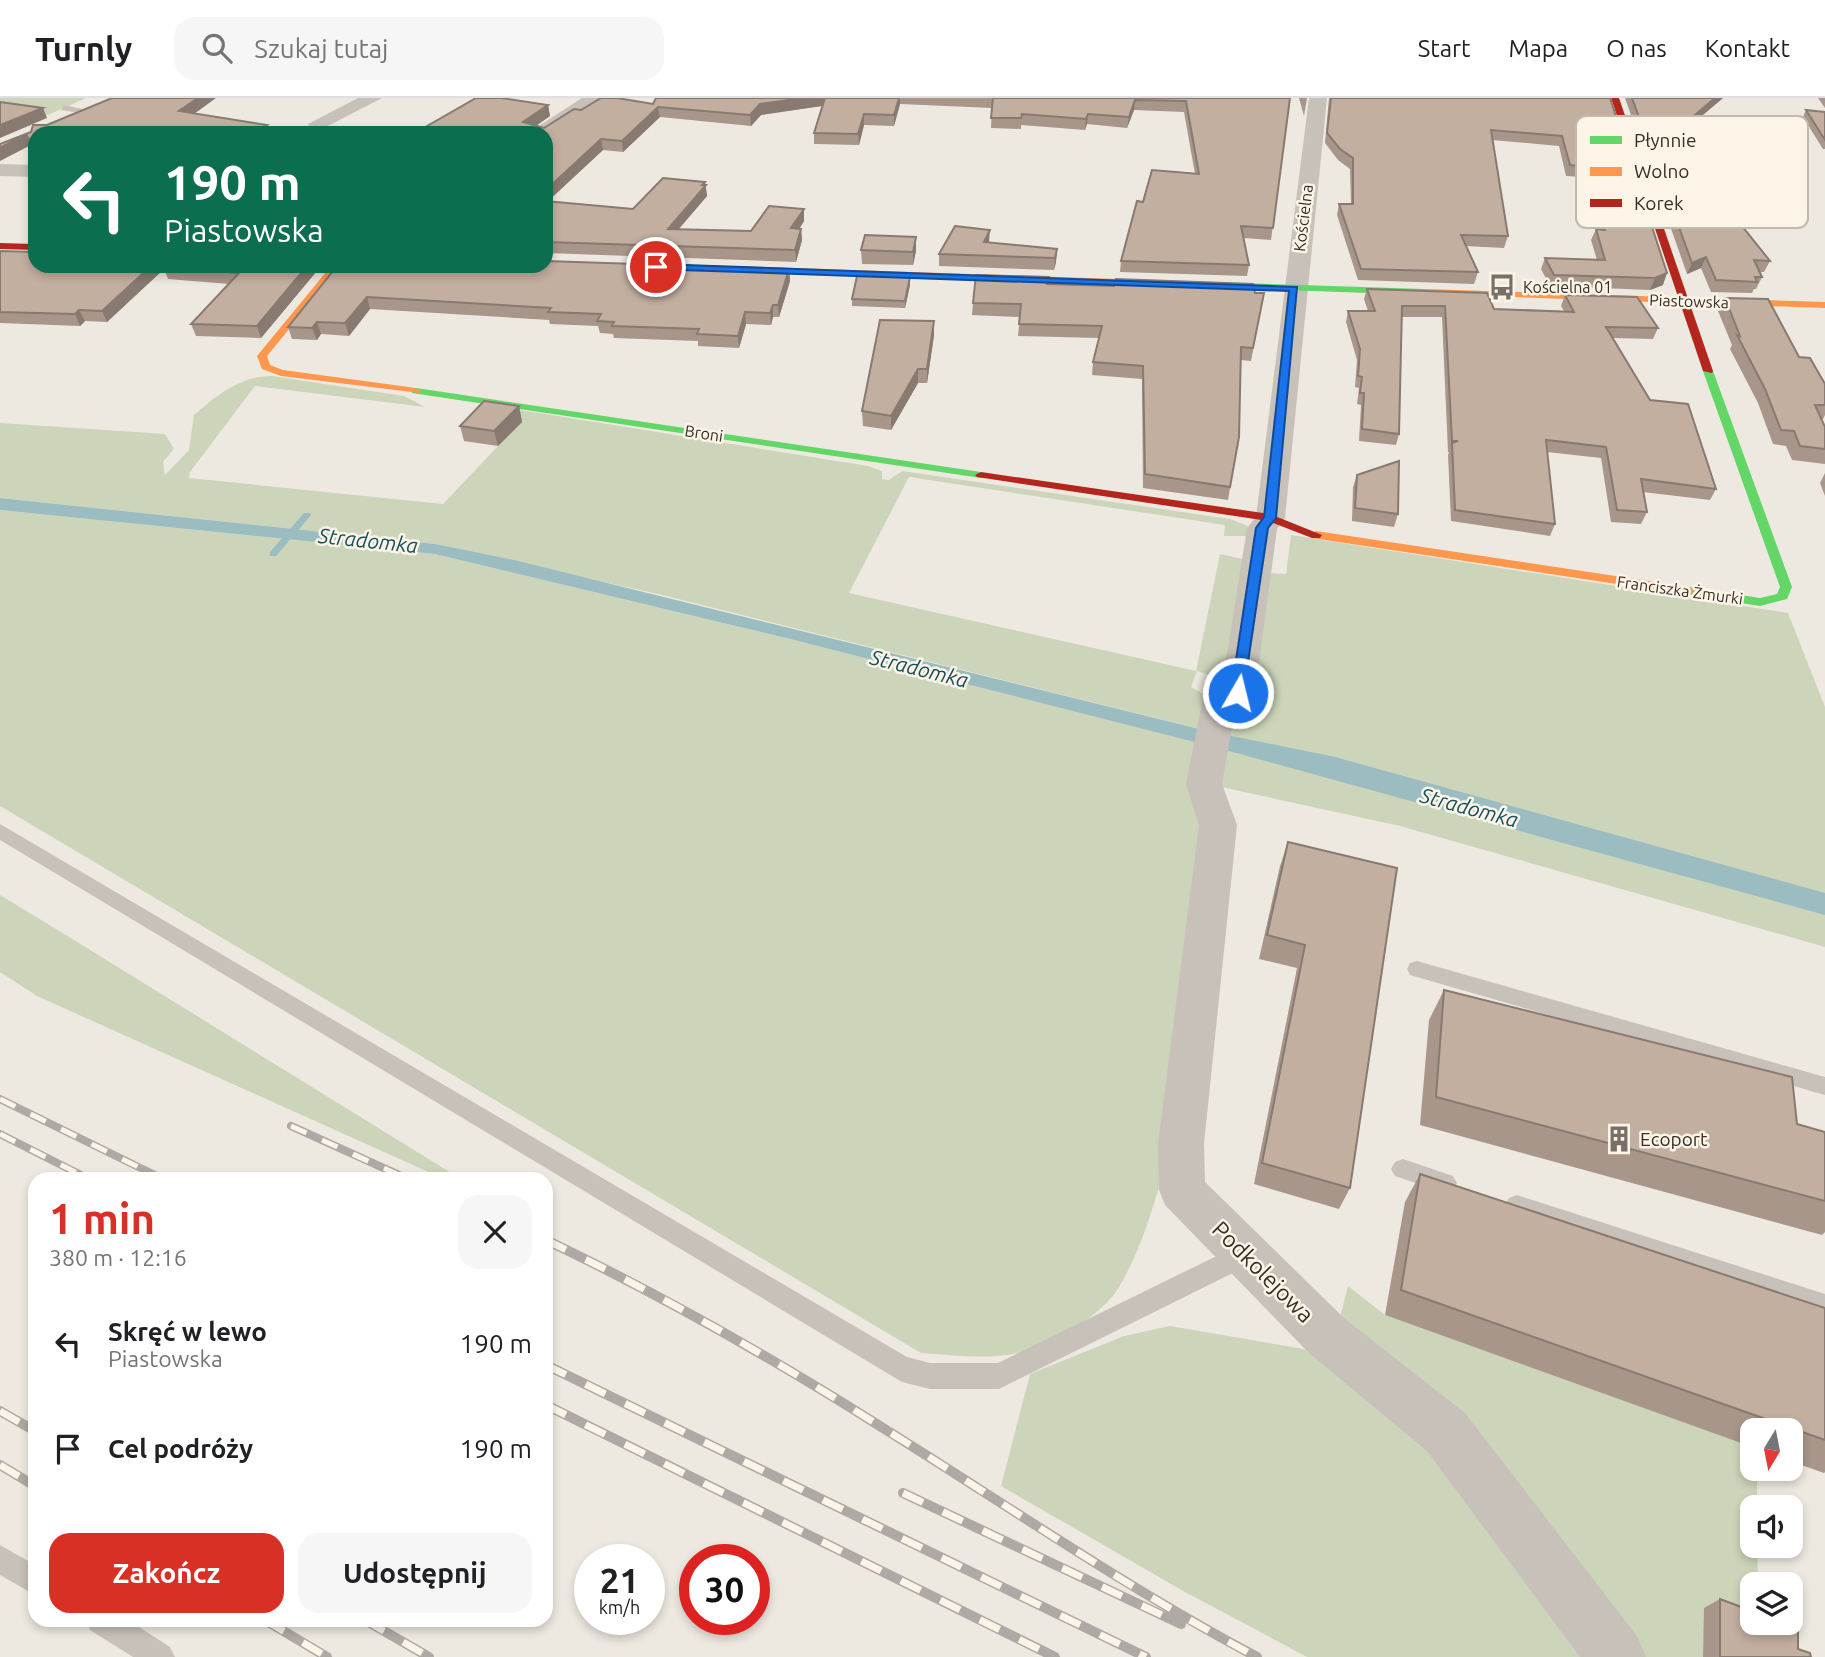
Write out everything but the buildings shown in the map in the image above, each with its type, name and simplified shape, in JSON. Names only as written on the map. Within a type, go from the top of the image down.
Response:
[{"type":"street","points":[[317,124],[373,98]]},
{"type":"street","points":[[549,126],[595,98]]},
{"type":"street","name":"Kościelna","points":[[1204,784],[1220,698],[1238,693],[1262,528],[1270,518],[1294,289],[1318,98]]},
{"type":"street","points":[[1615,98],[1621,116]]},
{"type":"street","points":[[61,115],[87,111],[107,102]]},
{"type":"street","points":[[0,170],[28,171]]},
{"type":"street","points":[[1658,228],[1682,300]]},
{"type":"street","points":[[0,246],[28,247]]},
{"type":"street","name":"Piastowska","points":[[713,269],[1825,305]]},
{"type":"street","name":"Broni","points":[[329,273],[262,356],[266,367],[295,375],[512,404],[1270,518]]},
{"type":"street","name":"Franciszka Żmurki","points":[[1270,518],[1296,531],[1326,537],[1760,601],[1783,596],[1786,587],[1682,300]]},
{"type":"street","name":"Podkolejowa","points":[[1204,784],[1218,825],[1181,1144],[1182,1190],[1327,1336],[1446,1432],[1616,1657]]},
{"type":"lane","points":[[0,831],[902,1368],[930,1376],[999,1376],[1244,1255]]},
{"type":"lane","points":[[1417,969],[1825,1086]]},
{"type":"lane","points":[[1403,1170],[1469,1191]]},
{"type":"lane","points":[[1495,1199],[1825,1306]]},
{"type":"lane","points":[[0,1559],[28,1577]]},
{"type":"lane","points":[[111,1627],[160,1657]]},
{"type":"green space","points":[[0,98],[86,98],[41,118],[0,112]]},
{"type":"green space","points":[[272,376],[404,396],[425,407],[255,386],[190,472],[189,478],[443,504],[521,422],[508,408],[868,466],[882,471],[882,479],[889,480],[902,471],[1230,519],[1248,526],[1246,536],[1224,536],[1225,525],[909,477],[849,593],[1196,671],[1220,554],[1243,559],[1227,659],[1220,679],[1197,671],[1191,687],[1212,699],[1207,731],[662,595],[435,544],[0,498],[0,423],[165,434],[174,449],[163,462],[165,475],[189,450],[194,415],[239,383]]},
{"type":"green space","points":[[0,510],[435,554],[790,639],[1204,744],[1212,821],[1159,1187],[1142,1238],[1119,1287],[1101,1309],[1088,1319],[1060,1337],[1031,1349],[994,1356],[921,1353],[0,806]]},
{"type":"green space","points":[[1291,535],[1788,613],[1825,707],[1825,947],[1400,826],[1212,785],[1225,706],[1250,701],[1251,697],[1264,698],[1257,658],[1269,573],[1286,574]]},
{"type":"green space","points":[[0,895],[450,1172],[429,1172],[37,996],[0,972]]},
{"type":"green space","points":[[1348,1286],[1385,1315],[1740,1443],[1740,1481],[1757,1481],[1757,1495],[1740,1495],[1740,1558],[1757,1558],[1758,1572],[1740,1572],[1740,1622],[1705,1608],[1703,1657],[1638,1657],[1339,1321]]},
{"type":"green space","points":[[1170,1326],[1333,1354],[1417,1423],[1588,1657],[1307,1657],[1185,1592],[1001,1486],[1030,1374],[1124,1336]]},
{"type":"water","points":[[0,498],[435,544],[514,560],[1207,731],[1335,757],[1825,893],[1825,915],[1218,748],[790,639],[435,554],[0,510]]},
{"type":"waterway","name":"Stradomka","points":[[273,554],[307,515]]},
{"type":"railway","points":[[0,1099],[149,1172]]},
{"type":"railway","points":[[291,1126],[392,1172]]},
{"type":"railway","points":[[0,1134],[75,1172]]},
{"type":"railway","points":[[553,1243],[633,1283],[801,1377],[1115,1575],[1257,1657]]},
{"type":"railway","points":[[553,1368],[1146,1657]]},
{"type":"railway","points":[[553,1408],[1055,1657]]},
{"type":"railway","points":[[0,1411],[28,1427]]},
{"type":"railway","points":[[0,1465],[28,1482]]},
{"type":"railway","points":[[903,1493],[1181,1624]]},
{"type":"railway","points":[[277,1627],[327,1657]]},
{"type":"railway","points":[[377,1627],[429,1657]]},
{"type":"traffic: fast","points":[[1149,283],[1425,292]]},
{"type":"traffic: fast","points":[[1689,591],[1760,602],[1783,596],[1786,587],[1708,371]]},
{"type":"traffic: fast","points":[[416,391],[981,475]]},
{"type":"traffic: slow","points":[[736,269],[1149,283]]},
{"type":"traffic: slow","points":[[330,273],[262,356],[266,367],[281,373],[416,391]]},
{"type":"traffic: slow","points":[[1425,292],[1825,305]]},
{"type":"traffic: slow","points":[[1316,535],[1689,591]]},
{"type":"traffic: jam","points":[[1615,98],[1621,116]]},
{"type":"traffic: jam","points":[[1659,228],[1708,371]]},
{"type":"traffic: jam","points":[[0,246],[28,247]]},
{"type":"traffic: jam","points":[[981,475],[1270,518],[1316,535]]},
{"type":"place","name":"Kościelna 01","points":[[1502,287]]},
{"type":"place","name":"Ecoport","points":[[1619,1139]]},
{"type":"route","points":[[656,267],[1294,289],[1270,518],[1262,528],[1238,693]]}]
